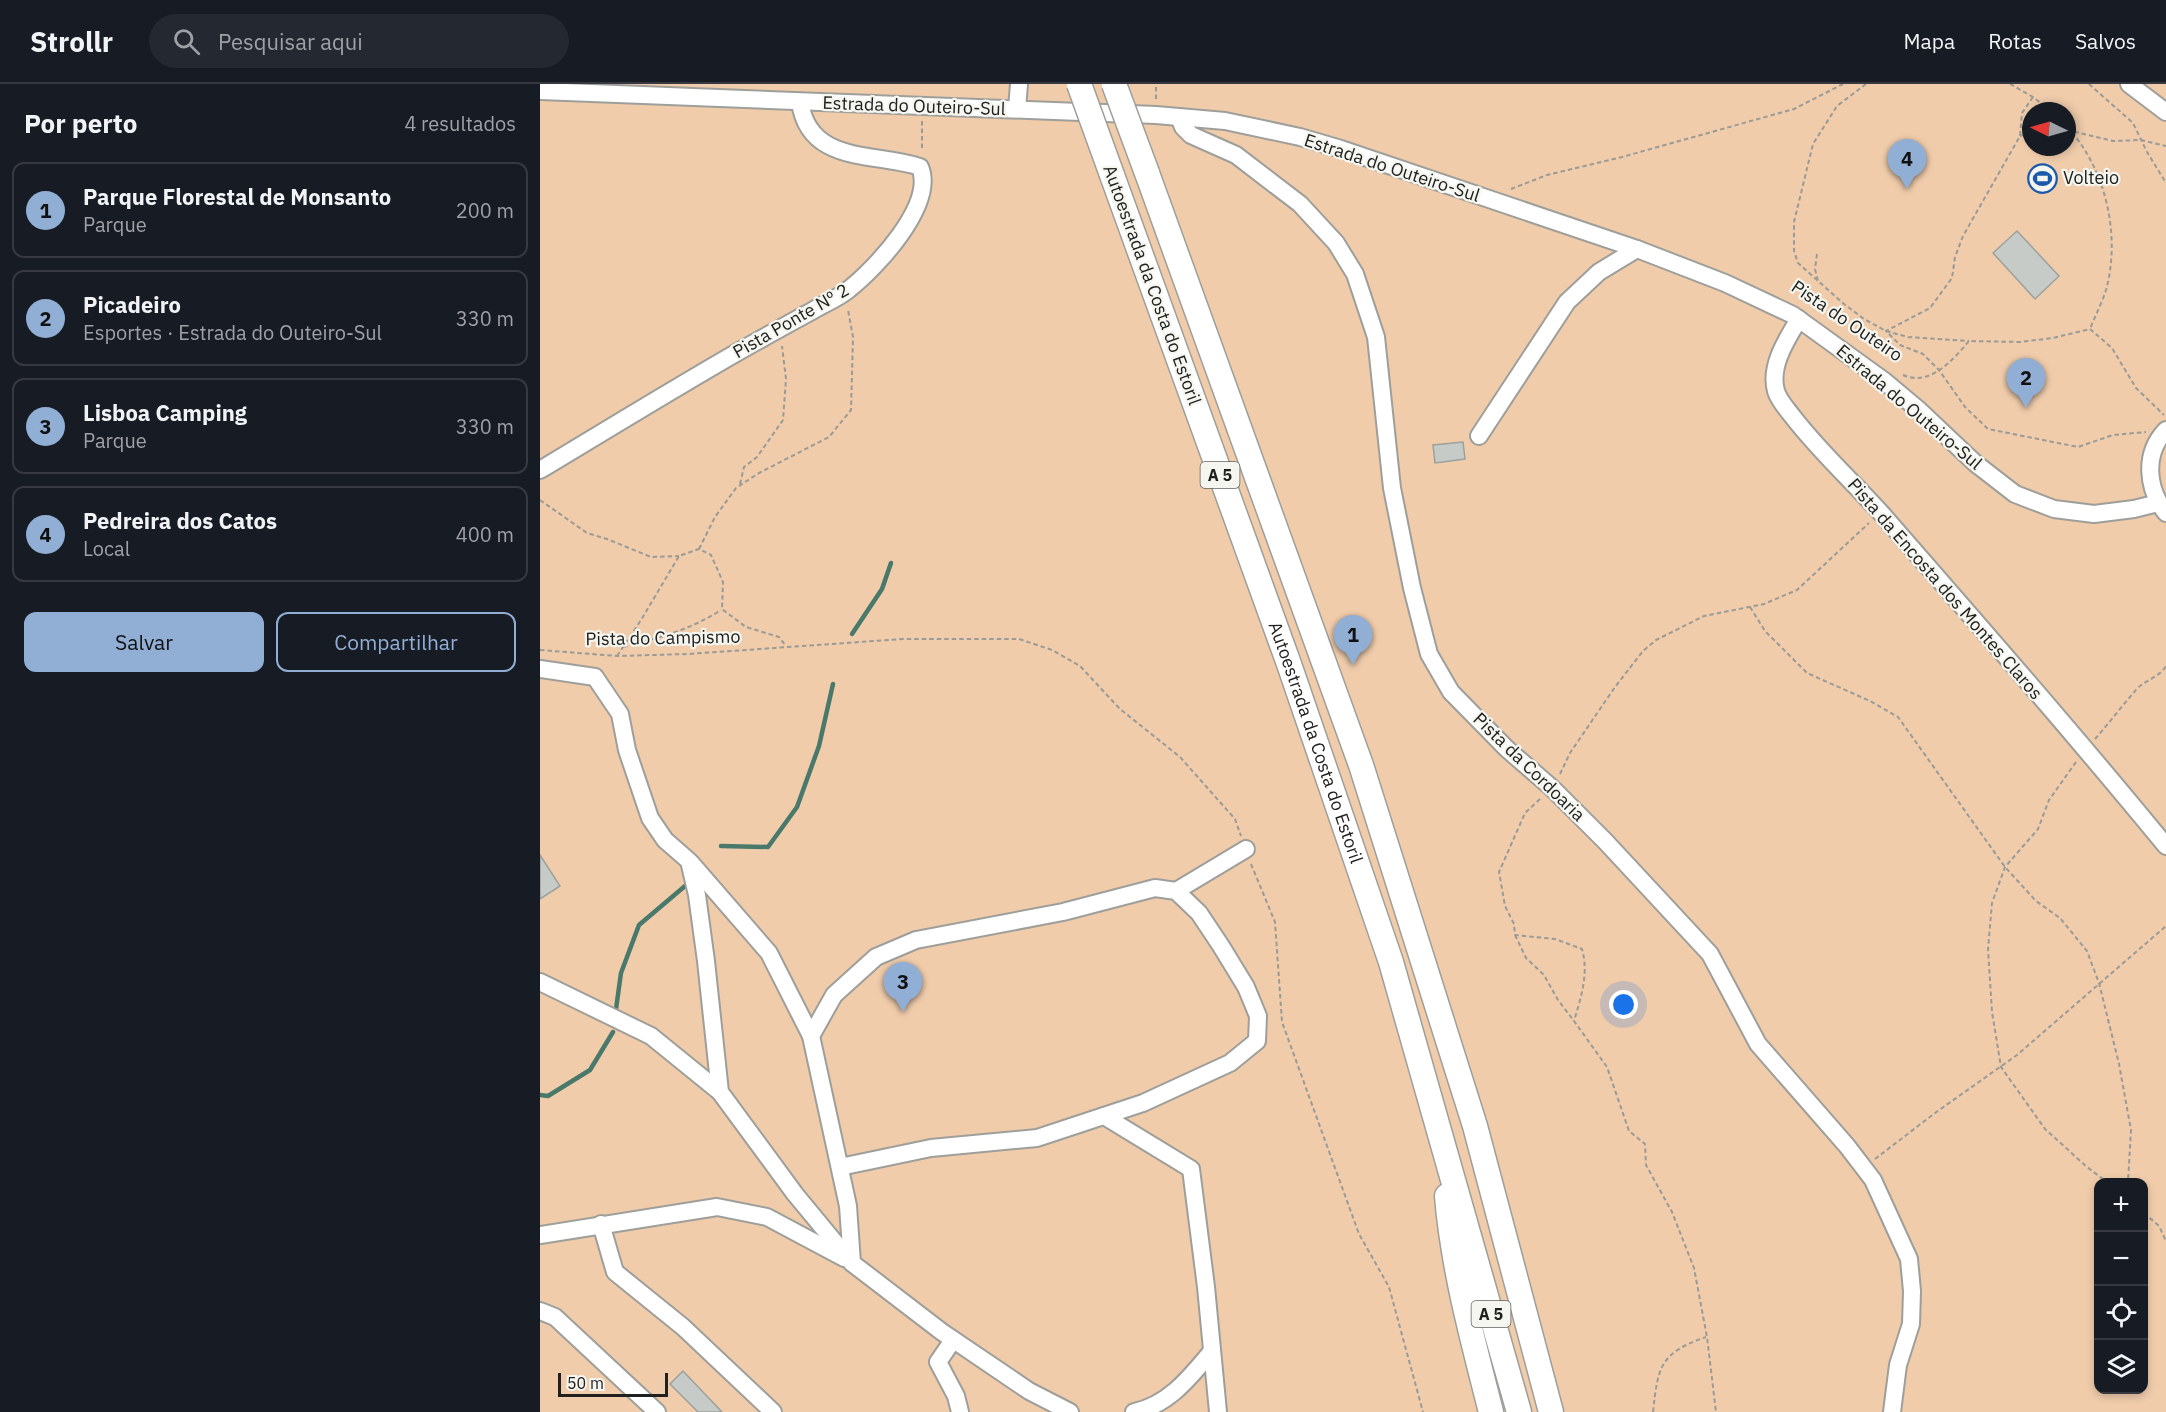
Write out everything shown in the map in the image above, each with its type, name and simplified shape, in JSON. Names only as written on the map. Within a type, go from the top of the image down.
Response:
[{"type":"highway","name":"Autoestrada da Costa do Estoril","points":[[1079,84],[1324,764],[1391,962],[1519,1412]]},
{"type":"highway","name":"Autoestrada da Costa do Estoril","points":[[1114,84],[1361,765],[1475,1126],[1551,1412]]},
{"type":"highway","points":[[1444,1145],[1450,1237],[1491,1412]]},
{"type":"highway","points":[[1522,1308],[1565,1412]]},
{"type":"street","points":[[1017,109],[1019,84]]},
{"type":"street","points":[[2129,84],[2166,112]]},
{"type":"street","name":"Estrada do Outeiro-Sul","points":[[540,90],[1179,117],[1225,121],[1311,140],[1637,249],[1725,282],[1799,319],[1882,380],[1975,463],[2015,494],[2054,509],[2094,514],[2162,508]]},
{"type":"street","points":[[800,102],[802,119],[814,135],[824,143],[842,153],[920,167],[922,174]]},
{"type":"street","name":"Pista da Cordoaria","points":[[1179,117],[1183,127],[1191,135],[1236,155],[1300,204],[1336,243],[1355,274],[1376,337],[1392,488],[1412,588],[1429,654],[1452,692],[1507,749],[1552,788],[1605,841],[1710,954],[1758,1044],[1847,1146],[1873,1180],[1909,1259],[1912,1291],[1911,1324],[1898,1365],[1892,1412]]},
{"type":"street","name":"Pista Ponte Nº 2","points":[[540,470],[780,328],[846,292],[869,272],[908,223],[918,204],[923,187],[922,174]]},
{"type":"street","points":[[1479,436],[1567,302],[1599,272],[1637,249]]},
{"type":"street","name":"Pista da Encosta dos Montes Claros","points":[[1799,319],[1775,368],[1776,391],[1781,401],[1801,427],[1880,512],[2166,846]]},
{"type":"street","points":[[2162,508],[2151,487],[2149,469],[2153,452],[2163,433]]},
{"type":"street","points":[[540,669],[595,677],[620,714],[627,750],[650,818],[665,840],[688,861],[770,953],[812,1036],[848,1206],[852,1263]]},
{"type":"street","points":[[1176,891],[1246,849]]},
{"type":"street","points":[[688,861],[697,895],[720,1092]]},
{"type":"street","points":[[812,1036],[834,995],[876,957],[916,940],[1062,912],[1155,888],[1176,891],[1198,913],[1246,987],[1258,1016],[1257,1041],[1230,1063],[1143,1103],[1037,1138],[931,1148],[840,1167]]},
{"type":"street","points":[[540,982],[651,1036],[720,1092],[795,1194],[852,1263]]},
{"type":"street","points":[[1104,1116],[1191,1169],[1218,1412]]},
{"type":"street","points":[[540,1235],[717,1207],[767,1218],[852,1263],[953,1340],[1029,1391],[1070,1412]]},
{"type":"street","points":[[601,1224],[615,1272],[683,1327],[773,1412]]},
{"type":"street","points":[[540,1311],[555,1317],[657,1412]]},
{"type":"street","points":[[953,1340],[938,1362],[956,1396],[960,1412]]},
{"type":"street","points":[[1134,1412],[1149,1409],[1182,1386],[1212,1350]]},
{"type":"street","points":[[1029,1391],[1036,1412]]},
{"type":"path","points":[[1156,84],[1156,101]]},
{"type":"path","points":[[1519,194],[1508,190],[1547,175],[1622,157],[1794,109],[1843,84]]},
{"type":"path","points":[[1866,84],[1837,106],[1813,144],[1794,222],[1794,251],[1798,263],[1857,314],[1886,331],[1900,345],[1923,354],[1939,370],[1965,407],[1988,429],[2079,447],[2113,435],[2141,431],[2163,433]]},
{"type":"path","points":[[2010,84],[2039,102]]},
{"type":"path","points":[[2089,84],[2133,123],[2166,183]]},
{"type":"path","points":[[1886,331],[1930,308],[1952,278],[1955,257],[1963,236],[2020,136],[2022,113],[2033,97]]},
{"type":"path","points":[[922,105],[922,174]]},
{"type":"path","points":[[2076,131],[2113,141],[2141,140],[2166,146]]},
{"type":"path","points":[[2076,141],[2093,165],[2108,205],[2112,247],[2106,289],[2090,329]]},
{"type":"path","points":[[1817,254],[1815,269],[1818,281]]},
{"type":"path","points":[[540,500],[587,533],[651,556],[679,556],[699,549],[715,517],[740,486],[759,473],[829,437],[851,410],[853,337],[846,292]]},
{"type":"path","points":[[740,486],[744,467],[757,457],[783,420],[786,379],[780,328]]},
{"type":"path","points":[[1886,331],[1908,337],[2020,342],[2053,338],[2090,329]]},
{"type":"path","points":[[2090,329],[2112,348],[2136,387],[2166,416]]},
{"type":"path","name":"Pista do Outeiro","points":[[1902,375],[1917,380],[1939,370],[1950,364],[1970,341]]},
{"type":"path","points":[[1716,1412],[1707,1337],[1694,1268],[1672,1212],[1646,1165],[1645,1144],[1629,1131],[1607,1067],[1557,1000],[1544,975],[1526,958],[1515,935],[1514,924],[1504,906],[1499,872],[1525,813],[1552,788],[1570,753],[1615,687],[1643,651],[1656,640],[1704,616],[1764,604],[1797,590],[1880,512]]},
{"type":"path","points":[[623,647],[700,624],[722,609],[723,582],[711,555],[699,549]]},
{"type":"path","points":[[617,656],[679,556]]},
{"type":"path","points":[[1750,607],[1765,632],[1807,673],[1870,701],[1898,717],[2005,867],[2036,901],[2060,918],[2087,951],[2099,983],[2119,1064],[2131,1130],[2128,1178]]},
{"type":"path","name":"Pista do Campismo","points":[[540,650],[617,656],[787,647],[779,637],[746,627],[722,609]]},
{"type":"path","points":[[2102,1178],[2045,1129],[2001,1067],[1992,1012],[1988,949],[1992,903],[2005,867],[2038,829],[2049,800],[2068,771],[2125,706],[2137,688],[2162,673],[2166,666]]},
{"type":"path","points":[[1863,1168],[1935,1113],[2001,1067],[2166,926]]},
{"type":"path","points":[[1515,935],[1555,939],[1582,949],[1586,964],[1582,994],[1574,1021]]},
{"type":"path","points":[[2148,1216],[2159,1226],[2166,1241]]},
{"type":"path","points":[[1653,1412],[1656,1378],[1667,1359],[1681,1346],[1707,1337]]},
{"type":"shaded area","points":[[540,84],[2166,84],[2166,1412],[540,1412]]},
{"type":"building","points":[[2017,231],[2059,276],[2035,299],[1993,253]]},
{"type":"building","points":[[1463,442],[1465,459],[1435,463],[1433,445]]},
{"type":"building","points":[[540,855],[560,886],[540,899]]},
{"type":"building","points":[[683,1371],[722,1412],[698,1412],[670,1384]]},
{"type":"waterway","points":[[852,634],[882,589],[891,563]]},
{"type":"waterway","points":[[721,846],[768,847],[797,807],[819,746],[833,684]]},
{"type":"waterway","points":[[616,1009],[621,973],[639,925],[685,886]]},
{"type":"waterway","points":[[540,1095],[548,1096],[590,1070],[613,1032]]},
{"type":"place","name":"Volteio","points":[[2042,178]]},
{"type":"place","name":"Pedreira dos Catos","points":[[1907,189]]},
{"type":"place","name":"Picadeiro","points":[[2026,408]]},
{"type":"place","name":"Parque Florestal de Monsanto","points":[[1353,665]]},
{"type":"place","name":"Lisboa Camping","points":[[903,1012]]}]
